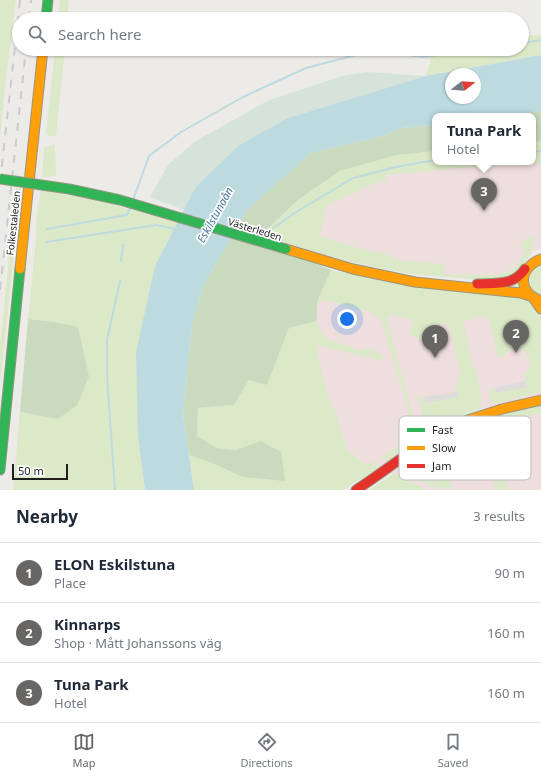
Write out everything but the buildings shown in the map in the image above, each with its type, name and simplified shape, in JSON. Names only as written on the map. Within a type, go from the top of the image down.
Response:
[{"type":"main road","points":[[47,12],[48,0]]},
{"type":"main road","name":"Folkestaleden","points":[[0,470],[42,56]]},
{"type":"main road","name":"Västerleden","points":[[0,179],[69,189],[120,200],[353,269],[415,282],[521,293],[535,298]]},
{"type":"main road","name":"Västerleden","points":[[457,286],[467,284],[497,283],[518,277],[534,261],[541,259]]},
{"type":"main road","points":[[525,269],[523,285],[535,298],[541,309]]},
{"type":"main road","points":[[476,416],[492,410],[541,400]]},
{"type":"main road","points":[[356,490],[399,461]]},
{"type":"shaded area","points":[[368,72],[426,76],[288,118],[195,188],[184,210],[150,197],[168,165],[194,142],[269,100],[345,75]]},
{"type":"shaded area","points":[[541,157],[541,249],[532,251],[518,270],[507,277],[495,279],[473,279],[417,275],[351,262],[306,249],[310,207],[356,181],[433,165],[536,165],[536,158]]},
{"type":"shaded area","points":[[331,270],[407,285],[444,290],[501,294],[525,300],[533,306],[541,318],[541,490],[422,490],[408,480],[531,480],[531,416],[399,416],[399,474],[373,472],[367,465],[347,449],[336,412],[331,405],[317,352],[317,302]]},
{"type":"shaded area","points":[[526,381],[527,387],[496,393],[495,388]]},
{"type":"shaded area","points":[[457,392],[458,397],[425,403],[424,397]]},
{"type":"green space","points":[[0,0],[16,0],[14,12],[12,12],[12,32],[0,138]]},
{"type":"green space","points":[[60,0],[69,0],[68,12],[59,12]]},
{"type":"green space","points":[[541,34],[541,55],[470,68],[445,68],[445,73],[426,76],[432,56],[529,56],[529,36]]},
{"type":"green space","points":[[54,56],[64,56],[56,136],[49,136],[46,133]]},
{"type":"green space","points":[[541,111],[541,141],[536,141],[536,113],[525,113]]},
{"type":"green space","points":[[432,125],[432,151],[397,155],[340,171],[298,200],[261,235],[237,228],[248,209],[311,153],[386,135],[402,128]]},
{"type":"green space","points":[[536,141],[541,141],[541,165],[536,162]]},
{"type":"green space","points":[[55,144],[56,176],[42,177],[44,148]]},
{"type":"green space","points":[[432,151],[432,165],[505,165],[387,175],[387,181],[376,183],[327,205],[320,236],[362,249],[385,253],[395,260],[445,264],[444,274],[495,275],[512,270],[525,253],[519,245],[533,234],[534,238],[532,249],[521,267],[512,275],[499,279],[478,280],[405,273],[341,259],[261,235],[298,200],[340,171],[397,155]]},
{"type":"green space","points":[[16,188],[21,188],[0,385],[0,347]]},
{"type":"green space","points":[[41,190],[104,202],[177,223],[155,266],[138,437],[145,490],[13,490],[20,412],[58,419],[54,322],[28,319],[36,239],[36,221]]},
{"type":"green space","points":[[231,238],[315,263],[331,270],[317,302],[317,321],[289,328],[267,385],[249,380],[234,405],[198,408],[197,436],[216,448],[236,450],[261,441],[281,452],[285,481],[242,477],[217,465],[189,455],[183,414],[192,324],[204,284]]},
{"type":"green space","points":[[541,265],[541,295],[532,289],[529,280],[532,271]]},
{"type":"green space","points":[[331,270],[407,285],[444,290],[515,295],[533,306],[541,318],[541,392],[497,403],[491,403],[488,395],[490,389],[495,388],[496,393],[527,387],[524,374],[528,371],[530,360],[524,351],[513,348],[503,357],[498,358],[488,316],[463,321],[474,370],[477,370],[482,406],[464,416],[423,416],[418,397],[424,397],[425,403],[458,397],[456,387],[458,376],[461,375],[449,325],[446,323],[428,328],[426,332],[428,344],[408,332],[415,320],[387,315],[413,416],[410,416],[381,320],[371,315],[371,312],[324,300],[319,302],[317,307],[317,302]]},
{"type":"green space","points":[[28,319],[78,327],[89,377],[77,405],[58,419],[20,412]]},
{"type":"green space","points":[[317,321],[325,338],[359,350],[366,348],[374,350],[382,355],[384,361],[319,346],[317,352],[331,405],[336,412],[347,449],[366,465],[376,460],[377,469],[343,490],[194,490],[189,455],[217,465],[242,477],[261,441],[236,450],[216,448],[197,436],[198,408],[234,405],[249,380],[267,385],[289,328]]},
{"type":"green space","points":[[541,406],[541,414],[529,416],[500,416],[500,414],[509,411]]},
{"type":"green space","points":[[399,445],[399,452],[388,460],[381,457]]},
{"type":"green space","points":[[393,474],[399,474],[399,480],[410,480],[427,490],[369,490]]},
{"type":"green space","points":[[420,480],[449,480],[453,489],[440,488],[426,484]]},
{"type":"green space","points":[[498,480],[506,480],[508,490],[494,490],[493,483]]},
{"type":"water","name":"Eskilstunaån","points":[[541,55],[541,111],[525,113],[432,113],[432,125],[402,128],[386,135],[311,153],[248,209],[204,284],[192,324],[183,414],[194,490],[145,490],[138,437],[136,352],[155,266],[195,188],[238,146],[288,118],[426,76],[445,73],[445,104],[481,104],[481,68],[470,68]]},
{"type":"waterway","points":[[529,42],[541,40]]},
{"type":"waterway","points":[[133,200],[149,156],[181,132],[243,97],[306,68],[352,56]]},
{"type":"waterway","points":[[416,56],[431,56]]},
{"type":"waterway","points":[[536,152],[541,151]]},
{"type":"waterway","points":[[269,231],[296,212],[353,178],[396,167],[432,161]]},
{"type":"waterway","points":[[47,229],[127,215],[131,206]]},
{"type":"waterway","points":[[46,242],[156,225],[175,229]]},
{"type":"waterway","points":[[121,261],[123,245]]},
{"type":"waterway","points":[[115,490],[107,376],[107,340],[120,281]]},
{"type":"railway","points":[[19,12],[20,0]]},
{"type":"railway","points":[[30,12],[31,0]]},
{"type":"railway","points":[[0,183],[14,56]]},
{"type":"railway","points":[[0,290],[25,56]]},
{"type":"traffic: fast","points":[[47,12],[48,0]]},
{"type":"traffic: fast","points":[[0,179],[69,189],[120,200],[286,249]]},
{"type":"traffic: fast","points":[[0,470],[20,269]]},
{"type":"traffic: slow","points":[[20,269],[42,56]]},
{"type":"traffic: slow","points":[[286,249],[353,269],[415,282],[521,293],[530,296]]},
{"type":"traffic: slow","points":[[541,259],[533,263],[528,268],[523,280],[524,286],[528,292],[533,297],[541,301]]},
{"type":"traffic: slow","points":[[534,299],[541,309]]},
{"type":"traffic: slow","points":[[480,416],[502,409],[541,400]]},
{"type":"traffic: jam","points":[[477,284],[510,281],[521,274],[525,269]]},
{"type":"traffic: jam","points":[[356,490],[399,460]]},
{"type":"place","name":"Tuna Park","points":[[484,211]]},
{"type":"place","name":"Kinnarps","points":[[516,353]]},
{"type":"place","name":"ELON Eskilstuna","points":[[435,358]]}]
